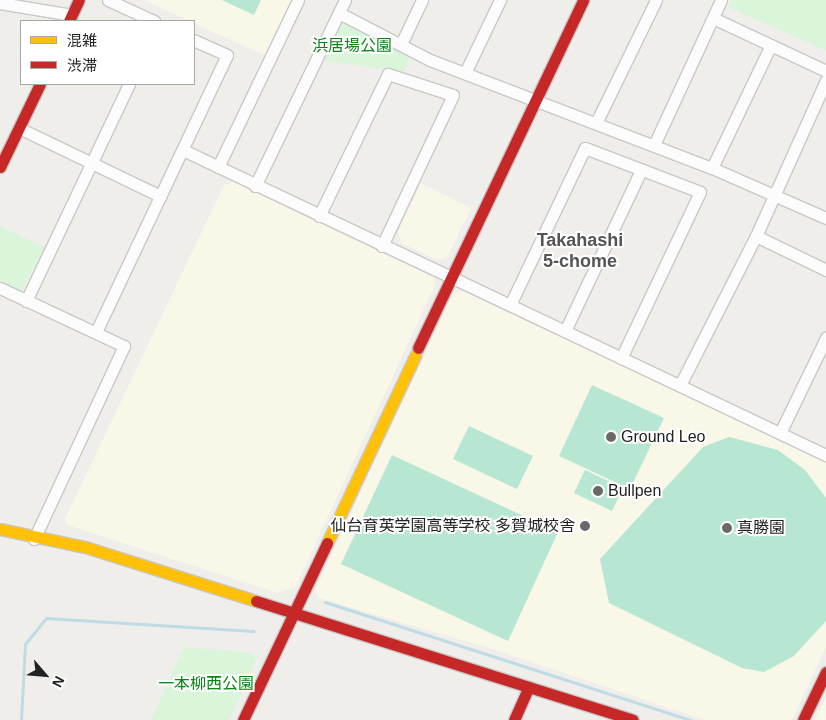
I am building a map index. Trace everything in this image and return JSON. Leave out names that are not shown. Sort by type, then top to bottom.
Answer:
[{"type":"street","points":[[0,3],[70,18],[79,0]]},
{"type":"street","points":[[108,0],[152,20]]},
{"type":"street","points":[[218,168],[298,0]]},
{"type":"street","points":[[255,186],[345,0]]},
{"type":"street","points":[[401,44],[422,0]]},
{"type":"street","points":[[465,73],[500,0]]},
{"type":"street","points":[[243,720],[583,0]]},
{"type":"street","points":[[596,123],[656,0]]},
{"type":"street","points":[[654,145],[721,0]]},
{"type":"street","points":[[338,13],[465,73],[712,168],[773,193],[826,218]]},
{"type":"street","points":[[713,18],[826,71]]},
{"type":"street","points":[[96,332],[227,55],[195,40]]},
{"type":"street","points":[[712,168],[771,45]]},
{"type":"street","points":[[319,216],[388,74],[453,95],[382,246]]},
{"type":"street","points":[[680,385],[756,236],[773,193],[826,80]]},
{"type":"street","points":[[0,167],[40,85]]},
{"type":"street","points":[[26,301],[129,85]]},
{"type":"street","points":[[19,128],[160,196]]},
{"type":"street","points":[[510,305],[585,148],[700,192],[621,358]]},
{"type":"street","points":[[183,150],[255,186],[826,455]]},
{"type":"street","points":[[565,331],[641,170]]},
{"type":"street","points":[[756,236],[826,270]]},
{"type":"street","points":[[0,288],[124,346],[34,539]]},
{"type":"street","points":[[780,433],[826,338]]},
{"type":"street","points":[[0,529],[34,539],[85,547],[294,611],[633,720]]},
{"type":"street","points":[[803,720],[826,672]]},
{"type":"street","points":[[514,720],[529,688]]},
{"type":"shaded area","points":[[144,0],[294,0],[268,57],[195,23],[195,20],[188,20]]},
{"type":"shaded area","name":"仙台育英学園高等学校 多賀城校舎","points":[[233,182],[434,278],[435,285],[296,586],[278,593],[67,525],[65,519],[224,185]]},
{"type":"shaded area","points":[[421,183],[471,208],[447,258],[438,260],[401,243],[398,232]]},
{"type":"shaded area","name":"仙台育英学園高等学校 多賀城校舎","points":[[462,291],[826,461],[826,647],[792,720],[704,720],[502,652],[319,598],[315,591],[453,293]]},
{"type":"shaded area","points":[[826,697],[826,720],[815,720]]},
{"type":"green space","points":[[222,0],[261,0],[254,15]]},
{"type":"green space","points":[[732,0],[826,0],[826,51],[728,7]]},
{"type":"green space","name":"浜居場公園","points":[[347,24],[410,53],[404,72],[322,60],[340,25]]},
{"type":"green space","points":[[0,226],[45,247],[21,292],[0,282]]},
{"type":"green space","name":"Ground Leo","points":[[592,385],[664,418],[630,489],[559,456]]},
{"type":"green space","points":[[469,426],[533,456],[517,489],[453,459]]},
{"type":"green space","name":"真勝園","points":[[729,437],[778,450],[805,470],[826,498],[826,621],[794,656],[764,672],[742,668],[609,603],[600,559],[703,447]]},
{"type":"green space","points":[[392,455],[558,532],[508,641],[341,564]]},
{"type":"green space","name":"Bullpen","points":[[585,470],[623,488],[612,511],[574,493]]},
{"type":"green space","name":"一本柳西公園","points":[[184,647],[253,653],[256,661],[229,720],[151,720]]},
{"type":"waterway","points":[[325,602],[691,720]]},
{"type":"waterway","points":[[21,720],[25,644],[46,618],[254,631]]},
{"type":"traffic: slow","points":[[327,543],[415,356]]},
{"type":"traffic: slow","points":[[0,529],[85,547],[256,601]]},
{"type":"traffic: jam","points":[[69,20],[79,0]]},
{"type":"traffic: jam","points":[[418,348],[583,0]]},
{"type":"traffic: jam","points":[[0,167],[40,85]]},
{"type":"traffic: jam","points":[[243,720],[327,543]]},
{"type":"traffic: jam","points":[[256,601],[633,720]]},
{"type":"traffic: jam","points":[[803,720],[826,672]]},
{"type":"traffic: jam","points":[[514,720],[529,687]]},
{"type":"place","name":"Ground Leo","points":[[611,437]]},
{"type":"place","name":"Bullpen","points":[[598,491]]},
{"type":"place","name":"仙台育英学園高等学校 多賀城校舎","points":[[585,526]]},
{"type":"place","name":"真勝園","points":[[727,528]]},
{"type":"district","name":"Takahashi 5-chome","points":[[580,251]]}]
